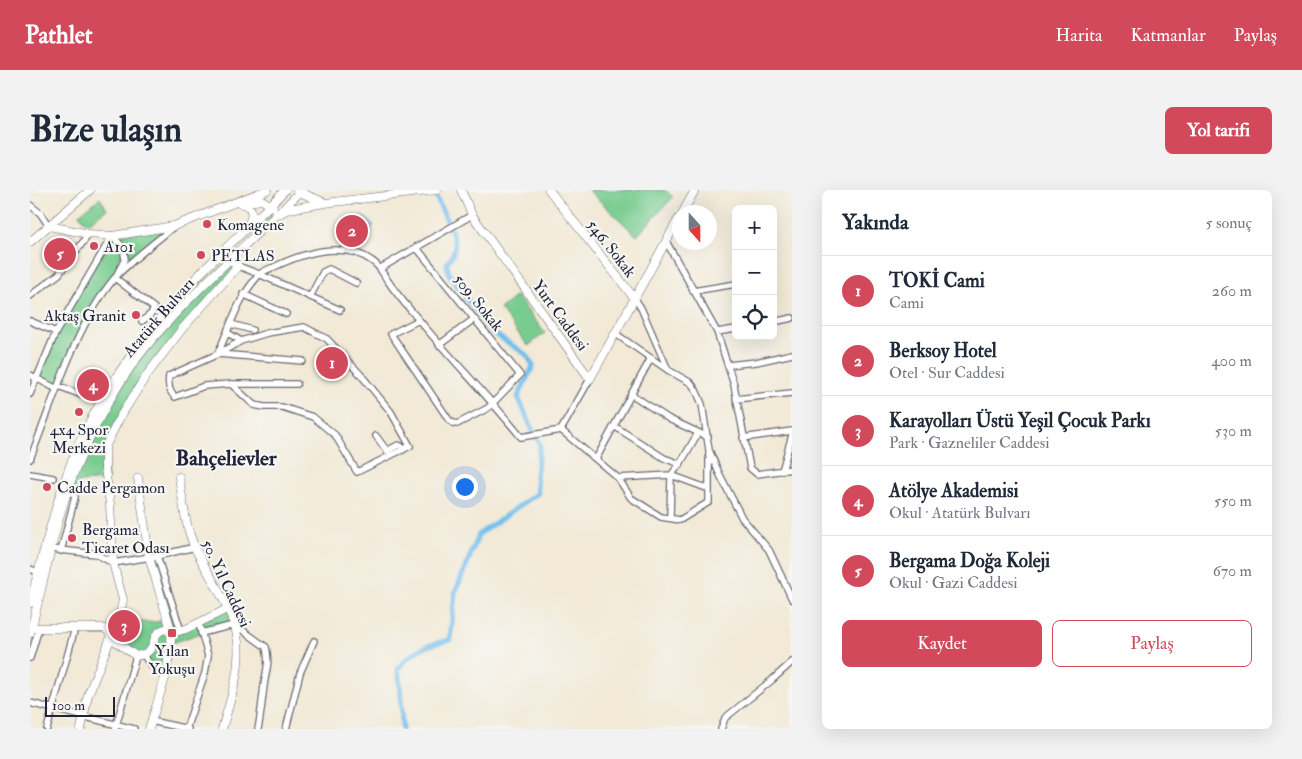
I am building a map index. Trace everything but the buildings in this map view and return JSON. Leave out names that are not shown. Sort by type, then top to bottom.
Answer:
[{"type":"main road","points":[[30,242],[90,190]]},
{"type":"main road","points":[[49,226],[89,234],[112,236],[174,226],[267,190]]},
{"type":"main road","name":"Atatürk Bulvarı","points":[[30,603],[65,481],[96,410],[127,361],[156,323],[198,276],[285,190]]},
{"type":"main road","points":[[232,204],[262,200],[279,213],[289,209],[325,203],[437,190]]},
{"type":"main road","name":"Yurt Caddesi","points":[[461,190],[472,215],[590,380],[672,233]]},
{"type":"main road","name":"546. Sokak","points":[[549,190],[635,299]]},
{"type":"main road","points":[[686,205],[695,190]]},
{"type":"main road","points":[[299,191],[325,203]]},
{"type":"main road","name":"Atatürk Bulvarı","points":[[33,630],[51,549],[74,473],[103,412],[135,362],[150,343],[191,298],[279,213],[299,191]]},
{"type":"main road","points":[[232,204],[247,205],[250,208],[252,215],[244,231]]},
{"type":"main road","points":[[81,729],[88,695],[120,617],[123,600],[113,563],[108,480],[105,469],[105,446],[120,417],[146,376],[176,337],[238,266],[230,260]]},
{"type":"main road","points":[[138,478],[148,557],[172,633],[166,675],[150,725]]},
{"type":"main road","name":"50. Yıl Caddesi","points":[[179,478],[187,524],[195,547],[227,609],[238,640],[239,657],[222,729]]},
{"type":"main road","points":[[33,630],[102,628],[108,630],[111,638],[136,656],[149,652],[156,634],[160,630],[165,629],[172,633],[199,624],[227,609]]},
{"type":"street","points":[[30,205],[40,213],[49,226]]},
{"type":"street","points":[[381,268],[472,215]]},
{"type":"street","points":[[115,278],[174,226]]},
{"type":"street","points":[[30,296],[58,274],[89,234]]},
{"type":"street","points":[[30,394],[56,332],[112,236],[123,247],[125,259],[115,278],[92,309],[30,459]]},
{"type":"street","points":[[667,242],[717,332],[728,365],[750,468],[757,474],[792,469]]},
{"type":"street","name":"509. Sokak","points":[[416,247],[520,375],[494,403]]},
{"type":"street","points":[[218,354],[243,294],[259,274],[300,256],[314,253],[340,250],[358,253],[381,268],[388,281],[439,345],[494,403],[521,437],[561,430],[618,478],[632,498],[661,517],[680,520],[708,502],[710,450],[702,404],[691,382],[668,370],[616,334]]},
{"type":"street","points":[[238,266],[340,310]]},
{"type":"street","points":[[310,297],[323,272],[329,269],[356,283]]},
{"type":"street","points":[[115,278],[154,308],[151,314],[142,321]]},
{"type":"street","points":[[693,290],[732,285]]},
{"type":"street","points":[[243,294],[286,314]]},
{"type":"street","points":[[635,299],[641,308],[668,370]]},
{"type":"street","points":[[777,321],[792,318]]},
{"type":"street","points":[[439,345],[474,319]]},
{"type":"street","points":[[419,320],[391,334],[450,420],[457,424],[482,412],[494,403]]},
{"type":"street","points":[[30,321],[56,332]]},
{"type":"street","points":[[231,324],[252,330]]},
{"type":"street","points":[[231,384],[254,405],[282,407],[313,418],[335,435],[357,472],[410,446],[391,412],[361,375],[327,339],[304,327],[267,333],[242,341],[169,376],[168,384],[173,396],[178,397],[204,386],[231,384],[297,384]]},
{"type":"street","points":[[717,332],[732,330]]},
{"type":"street","points":[[228,333],[242,341]]},
{"type":"street","points":[[218,354],[302,361]]},
{"type":"street","points":[[728,365],[756,362],[792,354]]},
{"type":"street","points":[[596,459],[651,358]]},
{"type":"street","points":[[30,375],[58,388],[79,394]]},
{"type":"street","points":[[561,430],[590,380]]},
{"type":"street","points":[[736,399],[792,393]]},
{"type":"street","points":[[631,394],[669,419],[708,437]]},
{"type":"street","points":[[614,426],[664,458],[680,464]]},
{"type":"street","points":[[743,438],[792,432]]},
{"type":"street","points":[[670,518],[671,475],[680,464],[698,433]]},
{"type":"street","points":[[376,436],[387,451],[398,445],[403,450]]},
{"type":"street","points":[[782,471],[792,436]]},
{"type":"street","points":[[710,450],[718,473],[742,518],[769,550],[792,599]]},
{"type":"street","points":[[30,474],[53,478]]},
{"type":"street","points":[[618,478],[671,475],[709,488]]},
{"type":"street","points":[[61,551],[75,497],[69,489]]},
{"type":"street","points":[[51,549],[96,554],[113,563],[158,556],[195,547]]},
{"type":"street","points":[[158,556],[181,630]]},
{"type":"street","points":[[30,568],[38,572]]},
{"type":"street","points":[[150,725],[188,729],[205,673],[208,656],[199,624]]},
{"type":"street","points":[[201,633],[232,625],[266,647],[269,661],[258,729]]},
{"type":"street","points":[[47,729],[75,628]]},
{"type":"street","points":[[30,658],[33,630]]},
{"type":"street","points":[[286,729],[300,673],[314,641]]},
{"type":"street","points":[[144,655],[156,672],[162,674]]},
{"type":"street","points":[[116,727],[136,656]]},
{"type":"street","points":[[721,729],[725,718],[792,662]]},
{"type":"street","points":[[30,703],[83,716],[116,727],[134,729]]},
{"type":"green space","points":[[588,190],[665,190],[673,197],[637,236]]},
{"type":"green space","points":[[100,198],[107,209],[87,224],[79,214]]},
{"type":"green space","points":[[269,211],[273,215],[210,273],[166,320],[163,319],[201,279]]},
{"type":"green space","points":[[174,226],[115,278],[92,309],[57,389],[36,378],[56,332],[112,236]]},
{"type":"green space","points":[[230,259],[238,266],[146,376],[105,447],[108,480],[80,482],[76,489],[70,486],[89,441],[135,362]]},
{"type":"green space","points":[[516,296],[545,333],[528,346],[500,309]]},
{"type":"green space","points":[[157,556],[181,630],[227,609],[234,626],[201,633],[172,643],[166,675],[157,671],[144,655],[136,656],[111,638],[119,617],[144,622],[168,619],[149,557]]},
{"type":"water","points":[[361,215],[374,225],[369,232],[355,222]]},
{"type":"waterway","points":[[437,199],[448,223]]},
{"type":"waterway","points":[[451,230],[455,247],[453,255],[447,263],[449,274],[490,331],[527,355],[533,366],[518,397],[533,431]]},
{"type":"waterway","points":[[402,729],[398,669],[415,652],[450,640],[455,593],[479,534],[538,493],[536,476],[540,445],[537,438]]},
{"type":"place","name":"Komagene","points":[[207,224]]},
{"type":"place","name":"Berksoy Hotel","points":[[352,231]]},
{"type":"place","name":"A101","points":[[94,246]]},
{"type":"place","name":"Bergama Doğa Koleji","points":[[60,254]]},
{"type":"place","name":"PETLAS","points":[[201,255]]},
{"type":"place","name":"Aktaş Granit","points":[[136,315]]},
{"type":"place","name":"TOKİ Cami","points":[[332,363]]},
{"type":"place","name":"Atölye Akademisi","points":[[93,385]]},
{"type":"place","name":"4x4 Spor Merkezi","points":[[79,412]]},
{"type":"place","name":"Cadde Pergamon","points":[[47,487]]},
{"type":"place","name":"Bergama Ticaret Odası","points":[[72,538]]},
{"type":"place","name":"Karayolları Üstü Yeşil Çocuk Parkı","points":[[124,626]]},
{"type":"place","name":"Yılan Yokuşu","points":[[172,633]]},
{"type":"district","name":"Bahçelievler","points":[[226,458]]}]
